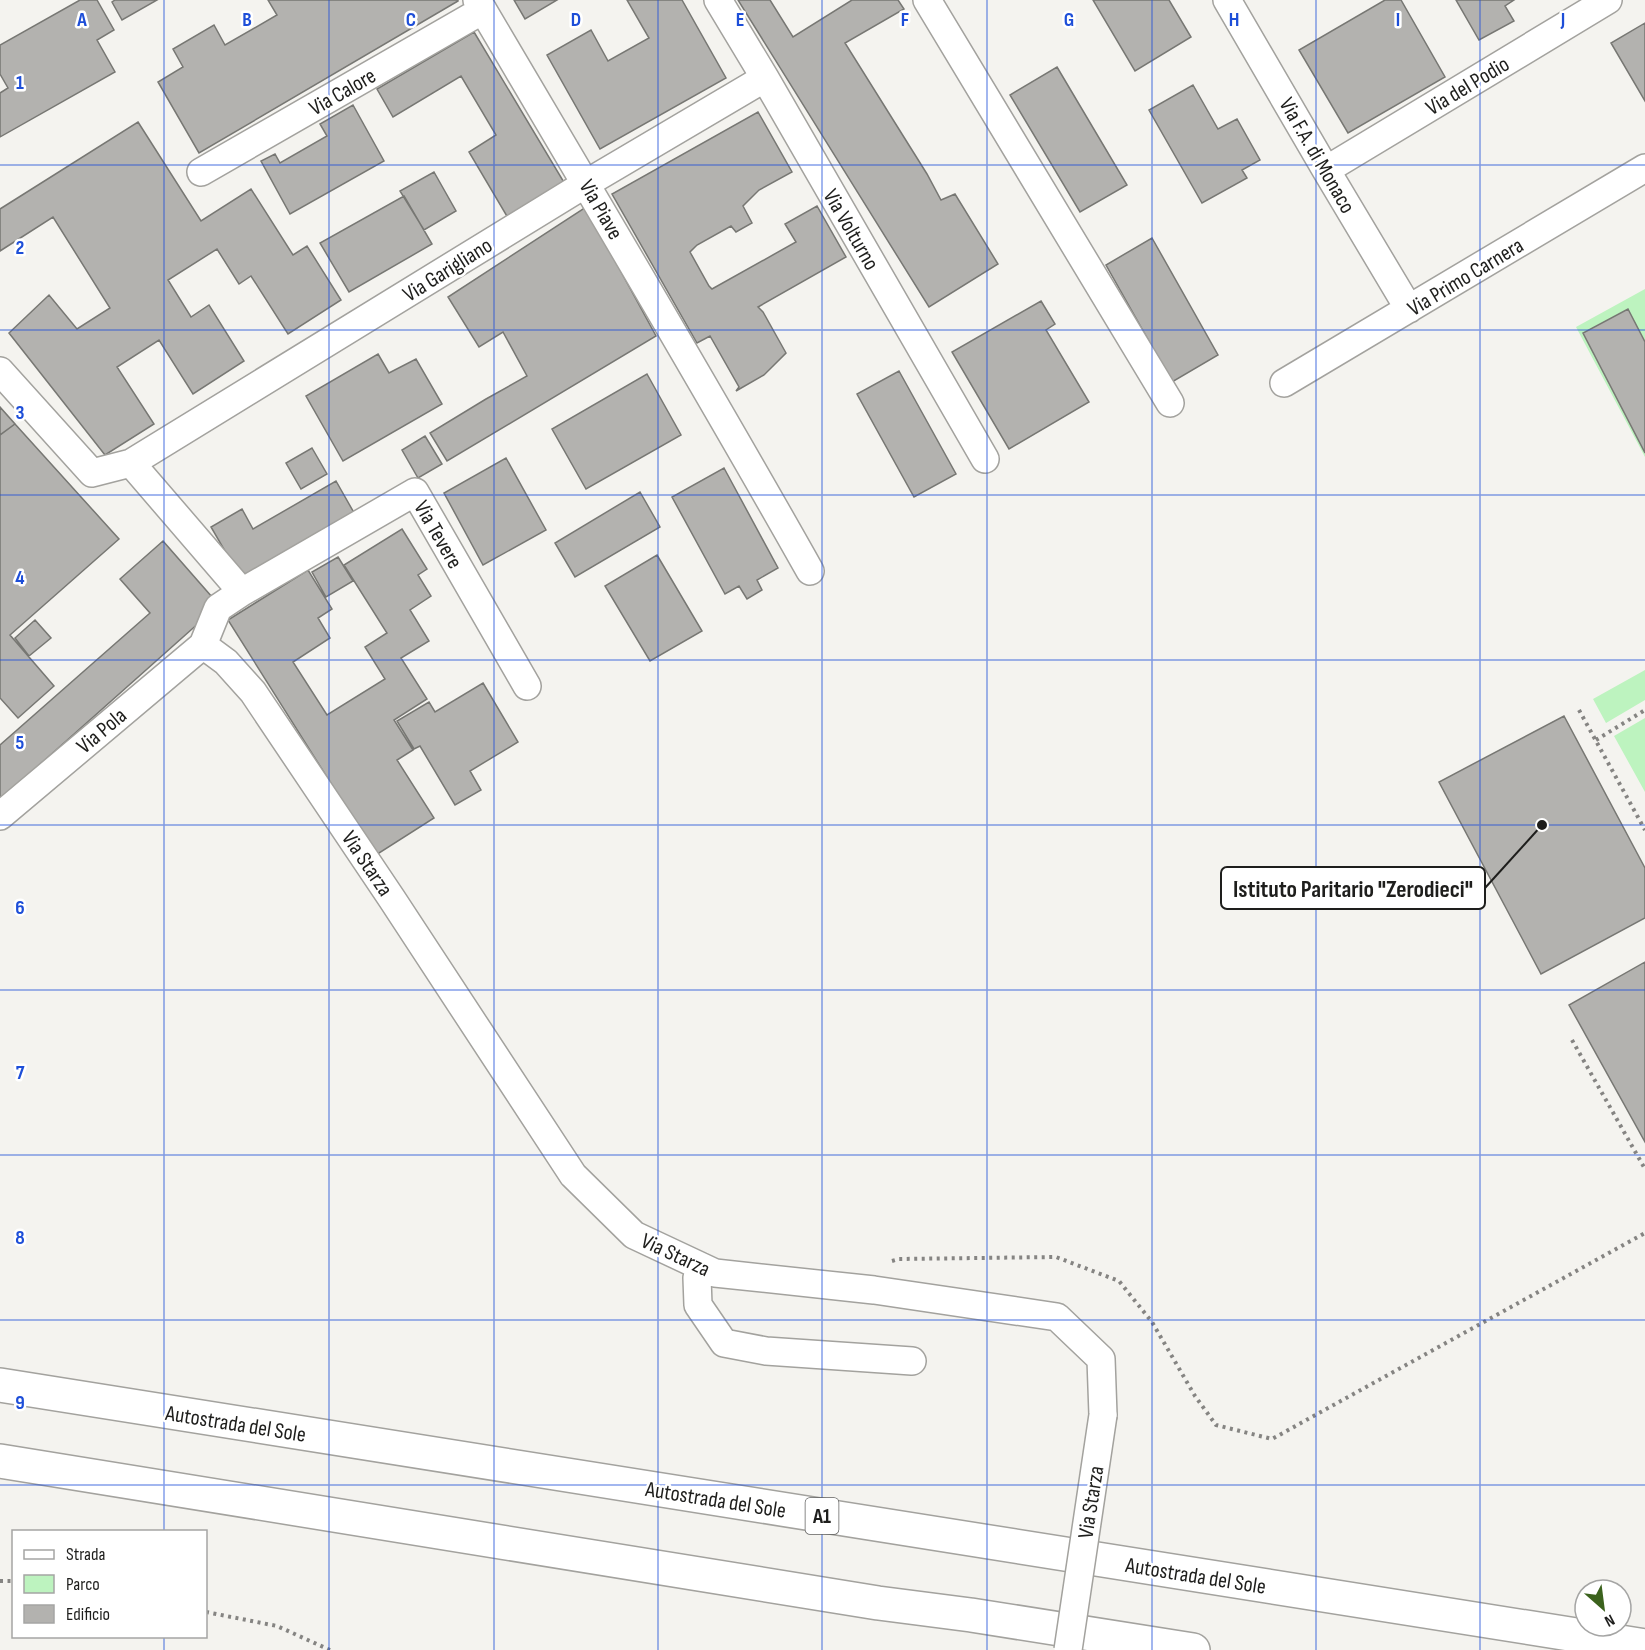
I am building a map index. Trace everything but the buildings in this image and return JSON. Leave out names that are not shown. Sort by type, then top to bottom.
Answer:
[{"type":"highway","name":"Autostrada del Sole","points":[[0,1385],[1645,1646]]},
{"type":"highway","points":[[0,1461],[878,1603],[971,1615],[1193,1650]]},
{"type":"street","name":"Via Volturno","points":[[718,0],[985,459]]},
{"type":"street","points":[[927,0],[1170,403]]},
{"type":"street","name":"Via F.A. di Monaco","points":[[1227,0],[1409,309]]},
{"type":"street","name":"Via del Podio","points":[[1326,170],[1608,0]]},
{"type":"street","name":"Via Calore","points":[[201,172],[480,5]]},
{"type":"street","name":"Via Piave","points":[[480,5],[587,183],[810,571]]},
{"type":"street","name":"Via Garigliano","points":[[0,371],[92,473],[131,463],[587,183],[765,78]]},
{"type":"street","name":"Via Primo Carnera","points":[[1284,383],[1645,168]]},
{"type":"street","points":[[131,463],[242,592],[218,608],[203,645]]},
{"type":"street","name":"Via Tevere","points":[[242,592],[415,492],[527,686]]},
{"type":"street","name":"Via Pola","points":[[0,816],[203,645]]},
{"type":"street","name":"Via Starza","points":[[203,645],[226,662],[253,693],[399,909],[573,1174],[634,1235],[714,1273],[874,1290],[1058,1317],[1101,1359],[1103,1415],[1068,1650]]},
{"type":"street","points":[[700,1266],[697,1278],[698,1305],[724,1343],[766,1351],[912,1361]]},
{"type":"path","points":[[1579,710],[1645,829]]},
{"type":"path","points":[[1596,740],[1645,710]]},
{"type":"path","points":[[1572,1040],[1645,1169]]},
{"type":"path","points":[[888,1262],[899,1259],[1056,1257],[1119,1281],[1152,1322],[1216,1425],[1272,1439],[1645,1233]]},
{"type":"path","points":[[207,1612],[278,1626],[330,1650]]},
{"type":"green space","points":[[1645,289],[1645,457],[1576,327]]},
{"type":"green space","points":[[1645,670],[1645,700],[1606,723],[1593,699]]},
{"type":"green space","points":[[1645,718],[1645,792],[1614,736]]},
{"type":"place","name":"Istituto Paritario \"Zerodieci\"","points":[[1542,825]]}]
